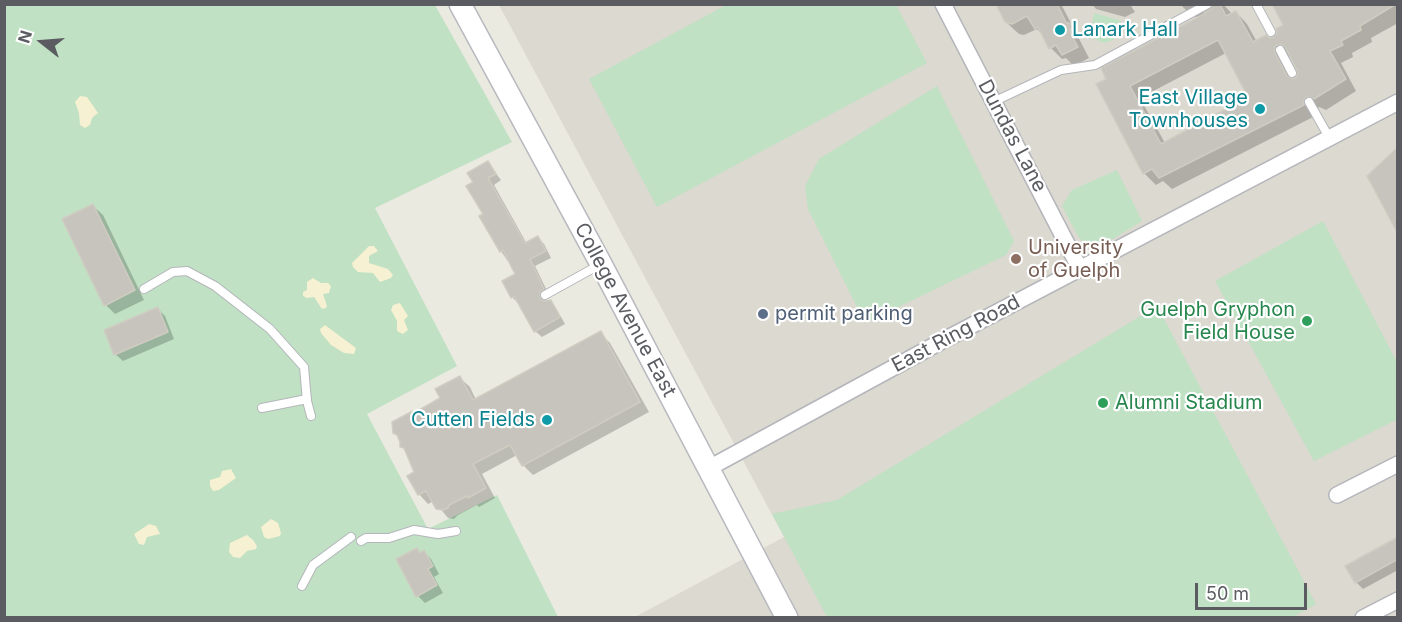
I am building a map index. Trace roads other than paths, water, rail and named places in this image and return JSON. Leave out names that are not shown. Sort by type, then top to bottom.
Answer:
[{"type":"street","name":"College Avenue East","points":[[460,4],[601,264],[787,618]]},
{"type":"street","name":"Dundas Lane","points":[[943,4],[1080,268]]},
{"type":"street","name":"East Ring Road","points":[[709,468],[854,388],[1398,102]]},
{"type":"street","points":[[1337,495],[1398,464]]},
{"type":"street","points":[[1363,618],[1398,600]]},
{"type":"lane","points":[[993,102],[1061,70],[1095,65],[1208,4]]},
{"type":"lane","points":[[1256,4],[1271,32]]},
{"type":"lane","points":[[1280,50],[1292,74]]},
{"type":"lane","points":[[1309,102],[1330,139]]},
{"type":"lane","points":[[544,295],[601,264]]},
{"type":"lane","points":[[144,289],[173,272],[187,271],[215,286],[270,329],[302,364],[305,370],[311,416]]},
{"type":"lane","points":[[262,408],[307,399]]},
{"type":"lane","points":[[361,541],[366,538],[389,538],[414,530],[438,534],[456,531]]},
{"type":"lane","points":[[302,586],[313,565],[351,537]]},
{"type":"place","name":"Lanark Hall","points":[[1060,30]]},
{"type":"place","name":"East Village Townhouses","points":[[1260,109]]},
{"type":"place","name":"University of Guelph","points":[[1016,259]]},
{"type":"place","name":"permit parking","points":[[763,314]]},
{"type":"place","name":"Guelph Gryphon Field House","points":[[1307,321]]},
{"type":"place","name":"Alumni Stadium","points":[[1103,403]]},
{"type":"place","name":"Cutten Fields","points":[[547,420]]}]
